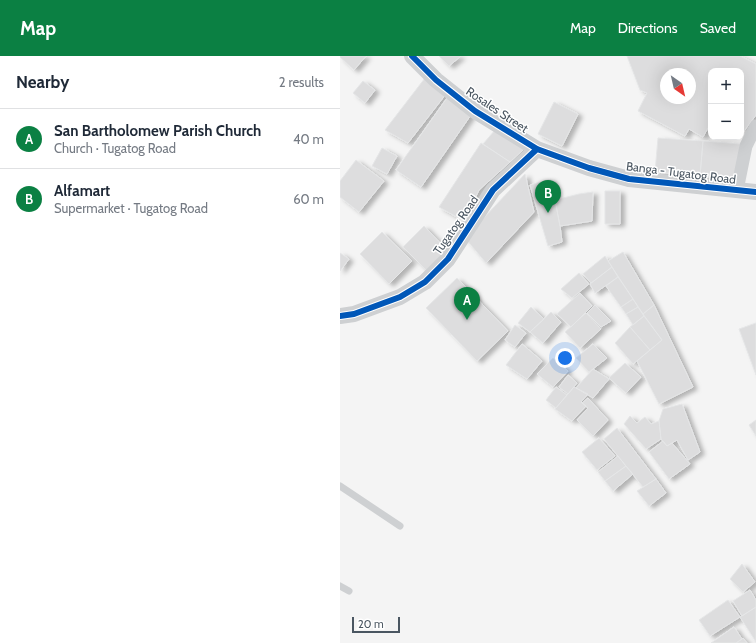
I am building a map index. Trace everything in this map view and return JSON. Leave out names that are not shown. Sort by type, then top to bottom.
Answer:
[{"type":"street","name":"Rosales Street","points":[[412,56],[436,80],[475,112],[537,149]]},
{"type":"street","points":[[737,190],[746,146],[756,126]]},
{"type":"street","name":"Banga - Tugatog Road","points":[[537,149],[589,168],[628,179],[756,192]]},
{"type":"street","name":"Tugatog Road","points":[[340,316],[354,314],[400,297],[425,282],[448,259],[493,190],[537,149]]},
{"type":"lane","points":[[340,486],[400,526]]},
{"type":"lane","points":[[340,586],[349,592]]},
{"type":"building","points":[[340,56],[366,56],[354,70]]},
{"type":"building","points":[[439,56],[461,56],[449,66]]},
{"type":"building","points":[[627,56],[740,56],[756,64],[756,115],[744,131],[744,68],[708,68],[708,128],[703,137],[689,129],[685,136],[638,111],[647,93],[640,90]]},
{"type":"building","points":[[425,78],[446,94],[408,143],[385,130]]},
{"type":"building","points":[[363,81],[375,90],[365,103],[353,93]]},
{"type":"building","points":[[449,95],[473,112],[421,187],[396,170]]},
{"type":"building","points":[[554,102],[578,114],[562,146],[538,134]]},
{"type":"building","points":[[495,130],[524,149],[510,162],[483,144]]},
{"type":"building","points":[[658,138],[703,141],[700,176],[655,172]]},
{"type":"building","points":[[703,141],[740,144],[737,179],[700,176]]},
{"type":"building","points":[[481,143],[510,162],[479,190],[464,221],[439,207]]},
{"type":"building","points":[[382,148],[397,156],[387,174],[372,166]]},
{"type":"building","points":[[356,160],[384,181],[359,212],[340,197],[340,181]]},
{"type":"building","points":[[525,174],[534,212],[486,263],[465,238]]},
{"type":"building","points":[[551,179],[562,242],[548,246],[530,185]]},
{"type":"building","points":[[605,191],[620,191],[620,224],[605,224]]},
{"type":"building","points":[[593,192],[592,221],[560,226],[555,200]]},
{"type":"building","points":[[424,226],[447,250],[426,270],[403,247]]},
{"type":"building","points":[[382,232],[412,261],[389,284],[360,254]]},
{"type":"building","points":[[623,252],[654,305],[643,314],[608,261]]},
{"type":"building","points":[[340,253],[349,259],[340,271]]},
{"type":"building","points":[[605,256],[612,267],[591,283],[583,274]]},
{"type":"building","points":[[612,267],[618,277],[595,293],[590,284]]},
{"type":"building","points":[[579,273],[589,284],[572,298],[561,289]]},
{"type":"building","points":[[618,277],[633,299],[621,307],[606,286]]},
{"type":"building","points":[[457,278],[508,331],[477,361],[426,308]]},
{"type":"building","points":[[580,293],[592,306],[571,327],[557,314]]},
{"type":"building","points":[[633,299],[638,307],[626,314],[621,307]]},
{"type":"building","points":[[595,305],[611,321],[601,327],[587,313]]},
{"type":"building","points":[[654,305],[693,387],[659,404],[637,361],[662,340],[643,314]]},
{"type":"building","points":[[531,307],[544,319],[530,332],[518,323]]},
{"type":"building","points":[[638,307],[644,316],[633,325],[626,314]]},
{"type":"building","points":[[551,312],[561,322],[543,343],[530,332]]},
{"type":"building","points":[[586,313],[601,329],[580,348],[565,332]]},
{"type":"building","points":[[644,316],[662,340],[650,350],[630,327]]},
{"type":"building","points":[[756,323],[756,375],[739,329]]},
{"type":"building","points":[[515,325],[526,333],[515,347],[505,340]]},
{"type":"building","points":[[630,327],[650,350],[633,364],[615,343]]},
{"type":"building","points":[[522,344],[542,361],[527,379],[506,365]]},
{"type":"building","points":[[593,344],[607,358],[589,372],[576,358]]},
{"type":"building","points":[[553,358],[568,371],[553,387],[537,374]]},
{"type":"building","points":[[625,363],[641,377],[626,393],[609,378]]},
{"type":"building","points":[[593,369],[609,379],[593,398],[576,388]]},
{"type":"building","points":[[568,375],[577,383],[568,394],[559,387]]},
{"type":"building","points":[[556,387],[567,395],[556,408],[546,400]]},
{"type":"building","points":[[574,387],[588,394],[581,402],[586,406],[572,421],[555,409]]},
{"type":"building","points":[[588,398],[608,420],[593,436],[577,420],[588,408],[582,403]]},
{"type":"building","points":[[682,404],[700,452],[688,460],[677,440],[667,446],[661,439],[659,421],[663,409]]},
{"type":"building","points":[[630,416],[637,423],[645,417],[651,424],[659,421],[661,439],[646,449],[624,424]]},
{"type":"building","points":[[756,420],[756,436],[749,425]]},
{"type":"building","points":[[617,428],[656,479],[643,487],[604,439]]},
{"type":"building","points":[[599,438],[615,456],[597,470],[582,452]]},
{"type":"building","points":[[663,441],[667,446],[672,443],[690,464],[669,479],[649,452]]},
{"type":"building","points":[[618,456],[626,466],[605,481],[598,472]]},
{"type":"building","points":[[626,466],[633,474],[613,491],[605,481]]},
{"type":"building","points":[[656,479],[666,493],[649,506],[637,491]]},
{"type":"building","points":[[742,564],[755,582],[743,592],[730,579]]},
{"type":"building","points":[[750,590],[756,600],[756,607],[742,616],[733,601]]},
{"type":"building","points":[[728,600],[740,617],[710,636],[699,620]]},
{"type":"building","points":[[756,607],[756,642],[740,617]]},
{"type":"building","points":[[734,627],[742,639],[736,643],[711,643]]},
{"type":"building","points":[[743,638],[747,643],[736,643],[742,639]]},
{"type":"cycle path","points":[[412,56],[436,80],[475,111],[537,149],[589,168],[629,179],[756,192]]},
{"type":"cycle path","points":[[340,316],[354,314],[400,297],[425,282],[448,259],[493,190],[537,149]]},
{"type":"place","name":"Alfamart","points":[[548,213]]},
{"type":"place","name":"San Bartholomew Parish Church","points":[[467,320]]}]
